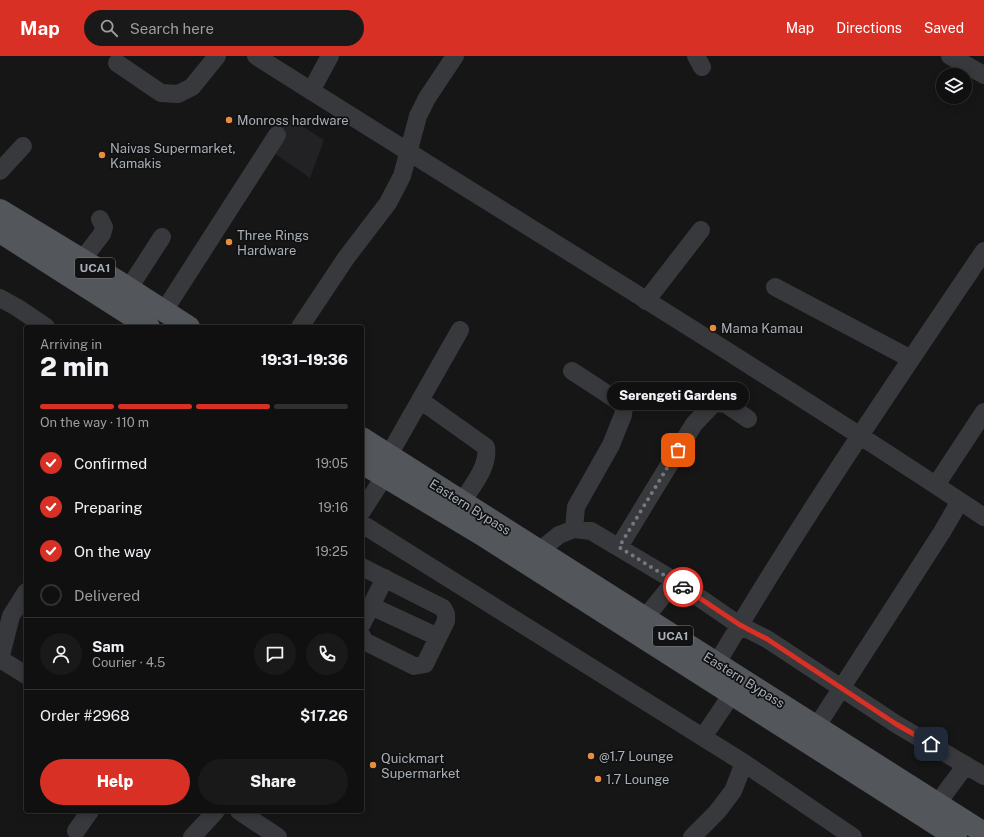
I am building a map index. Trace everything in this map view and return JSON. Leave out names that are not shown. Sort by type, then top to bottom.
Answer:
[{"type":"main road","name":"UCA1","points":[[0,210],[129,288],[186,325]]},
{"type":"main road","name":"UCA1","points":[[0,232],[146,325]]},
{"type":"main road","name":"Eastern Bypass","points":[[364,439],[984,833]]},
{"type":"main road","name":"Eastern Bypass","points":[[364,464],[479,533],[956,837]]},
{"type":"street","points":[[117,63],[161,93],[178,94],[192,87],[217,56]]},
{"type":"street","points":[[256,56],[408,153],[860,435],[984,517]]},
{"type":"street","points":[[311,91],[330,56]]},
{"type":"street","points":[[301,325],[346,258],[388,203],[402,176],[421,110],[427,98],[455,56]]},
{"type":"street","points":[[950,56],[984,75]]},
{"type":"street","points":[[164,311],[277,135]]},
{"type":"street","points":[[0,171],[23,146]]},
{"type":"street","points":[[82,260],[102,234],[104,227],[100,219]]},
{"type":"street","points":[[646,301],[701,230]]},
{"type":"street","points":[[129,288],[162,237]]},
{"type":"street","points":[[717,663],[860,435],[984,251]]},
{"type":"street","points":[[774,287],[911,359]]},
{"type":"street","points":[[0,298],[43,325]]},
{"type":"street","points":[[388,455],[460,330]]},
{"type":"street","points":[[572,371],[618,401],[624,407],[623,415],[611,445],[576,507],[574,529]]},
{"type":"street","points":[[420,400],[486,446],[487,454],[484,465],[462,502]]},
{"type":"street","points":[[619,547],[694,424],[705,411],[714,403],[726,404],[748,419]]},
{"type":"street","points":[[936,485],[984,412]]},
{"type":"street","points":[[364,508],[384,477]]},
{"type":"street","points":[[817,726],[942,532],[960,501]]},
{"type":"street","points":[[364,525],[744,763],[853,837]]},
{"type":"street","points":[[539,551],[559,535],[574,529],[591,531],[675,581],[740,625],[767,639],[896,724],[984,776]]},
{"type":"street","points":[[364,568],[443,608],[446,614],[446,621],[425,664],[414,666],[364,641]]},
{"type":"street","points":[[364,620],[385,578]]},
{"type":"street","points":[[645,618],[675,581]]},
{"type":"street","points":[[24,595],[11,616],[0,659],[24,674]]},
{"type":"street","points":[[371,606],[438,637]]},
{"type":"street","points":[[703,737],[732,694]]},
{"type":"street","points":[[692,837],[718,812],[732,791],[744,763]]},
{"type":"street","points":[[937,804],[966,765]]},
{"type":"street","points":[[76,831],[89,813]]},
{"type":"street","points":[[192,837],[214,813]]},
{"type":"street","points":[[242,813],[278,837]]},
{"type":"shaded area","points":[[286,116],[324,140],[310,178],[274,153]]},
{"type":"way so far","points":[[678,450],[619,547],[683,587]]},
{"type":"place","name":"Monross hardware","points":[[229,120]]},
{"type":"place","name":"Naivas Supermarket, Kamakis","points":[[102,155]]},
{"type":"place","name":"Three Rings Hardware","points":[[229,242]]},
{"type":"place","name":"Mama Kamau","points":[[713,328]]},
{"type":"place","name":"Serengeti Gardens","points":[[678,450]]},
{"type":"place","name":"@1.7 Lounge","points":[[591,756]]},
{"type":"place","name":"Quickmart Supermarket","points":[[373,765]]},
{"type":"place","name":"1.7 Lounge","points":[[598,779]]},
{"type":"route","points":[[683,587],[740,625],[767,639],[896,724],[931,744]]}]
